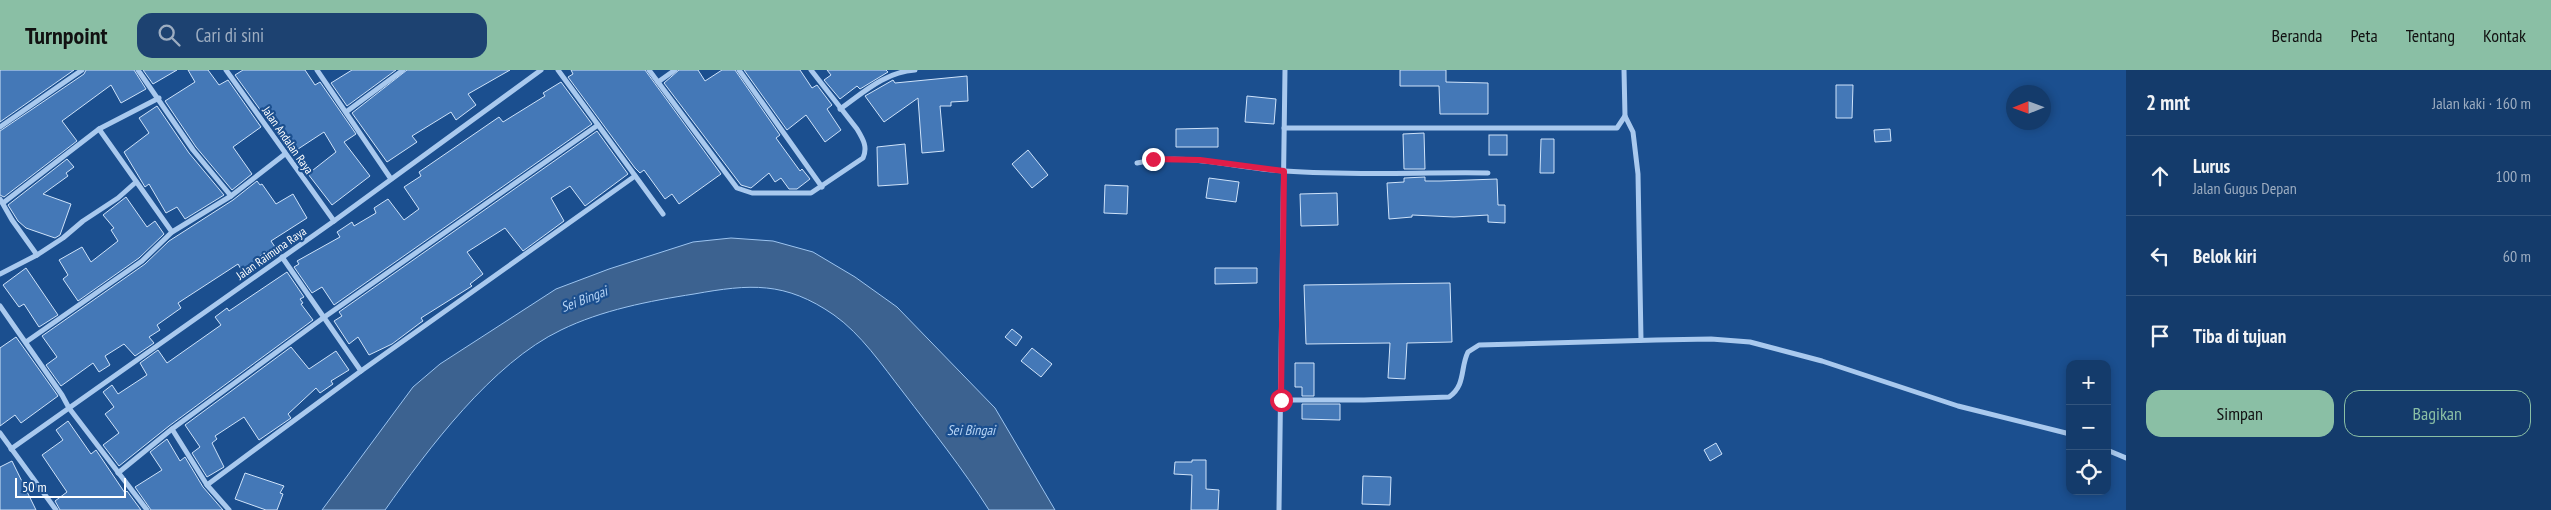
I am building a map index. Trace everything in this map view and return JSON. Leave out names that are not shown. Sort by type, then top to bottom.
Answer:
[{"type":"street","points":[[0,127],[82,70]]},
{"type":"street","points":[[138,70],[193,150],[231,196]]},
{"type":"street","name":"Jalan Andalan Raya","points":[[226,70],[284,154],[334,221]]},
{"type":"street","points":[[317,70],[391,179]]},
{"type":"street","points":[[346,112],[403,70]]},
{"type":"street","name":"Jalan Raimuna Raya","points":[[11,449],[334,221],[541,70]]},
{"type":"street","points":[[558,70],[663,214]]},
{"type":"street","points":[[649,70],[737,188],[752,193],[801,194],[811,193],[822,187],[863,158],[866,152],[863,139],[811,70]]},
{"type":"street","points":[[658,82],[675,70]]},
{"type":"street","points":[[739,70],[822,187]]},
{"type":"street","points":[[840,110],[886,77],[903,71],[915,70]]},
{"type":"street","points":[[1279,510],[1285,70]]},
{"type":"street","points":[[1284,128],[1610,129],[1620,125],[1624,116],[1624,70]]},
{"type":"street","points":[[37,255],[1,201],[99,129],[159,98]]},
{"type":"street","points":[[1624,116],[1633,132],[1638,174],[1641,340]]},
{"type":"street","points":[[118,473],[172,429],[323,318],[598,124]]},
{"type":"street","points":[[99,129],[172,232]]},
{"type":"street","points":[[26,342],[142,261],[172,232],[231,196],[284,154]]},
{"type":"street","points":[[1136,163],[1153,159],[1182,158],[1284,171],[1488,173]]},
{"type":"street","points":[[208,485],[361,371],[636,176]]},
{"type":"street","points":[[0,274],[37,255],[118,198],[136,182]]},
{"type":"street","points":[[282,257],[361,371]]},
{"type":"street","points":[[0,306],[69,408],[147,510]]},
{"type":"street","points":[[1281,400],[1442,399],[1449,397],[1459,387],[1466,355],[1474,346],[1711,339],[1766,345],[1958,406],[2066,433]]},
{"type":"street","points":[[172,429],[208,485],[229,510]]},
{"type":"street","points":[[0,434],[56,510]]},
{"type":"street","points":[[2111,452],[2126,458]]},
{"type":"water","name":"Sei Bingai","points":[[731,238],[773,241],[813,252],[855,277],[897,307],[995,408],[1055,510],[989,510],[936,435],[879,361],[853,331],[834,315],[799,296],[767,288],[750,287],[733,288],[643,303],[593,317],[561,330],[535,345],[510,363],[486,385],[441,435],[385,510],[322,510],[413,387],[440,364],[556,289],[609,269],[693,242]]},
{"type":"building","points":[[0,70],[74,70],[0,122]]},
{"type":"building","points":[[86,70],[134,70],[146,89],[121,103],[111,85],[62,121],[77,141],[4,197],[0,195],[0,131],[84,74]]},
{"type":"building","points":[[143,70],[177,70],[153,84]]},
{"type":"building","points":[[188,70],[208,70],[219,85],[228,80],[261,127],[233,147],[252,174],[232,190],[196,147],[165,101],[195,82]]},
{"type":"building","points":[[243,70],[305,70],[315,85],[320,82],[356,134],[344,142],[370,176],[332,205],[308,174],[336,152],[324,132],[295,151],[272,119],[269,122],[235,75]]},
{"type":"building","points":[[352,70],[396,70],[347,106],[331,83]]},
{"type":"building","points":[[407,70],[510,70],[468,94],[476,105],[456,120],[451,112],[412,136],[417,142],[387,162],[352,113]]},
{"type":"building","points":[[571,70],[645,70],[721,174],[679,204],[672,194],[665,199],[644,170],[640,173],[635,168],[568,77],[573,74]]},
{"type":"building","points":[[679,70],[698,70],[705,81],[722,70],[735,70],[780,135],[776,138],[800,171],[802,169],[810,179],[797,189],[789,189],[781,178],[775,182],[769,173],[751,188],[741,185],[664,83]]},
{"type":"building","points":[[744,70],[800,70],[812,88],[817,85],[832,105],[827,109],[841,130],[825,142],[806,115],[787,130]]},
{"type":"building","points":[[827,70],[886,70],[888,72],[860,89],[857,86],[840,99],[824,80],[831,75]]},
{"type":"building","points":[[1400,70],[1446,70],[1446,82],[1488,83],[1488,114],[1440,114],[1439,86],[1400,86]]},
{"type":"building","points":[[967,76],[968,101],[951,102],[951,106],[940,106],[944,151],[922,153],[918,98],[884,122],[865,96],[893,80],[895,83]]},
{"type":"building","points":[[561,82],[592,124],[334,305],[322,287],[312,293],[294,267],[299,264],[297,261],[340,237],[337,232],[352,222],[354,226],[376,213],[374,208],[388,199],[404,220],[419,209],[404,187],[421,176],[419,172],[499,117],[503,122],[545,96],[543,93]]},
{"type":"building","points":[[1836,85],[1853,85],[1852,118],[1836,118]]},
{"type":"building","points":[[1247,96],[1276,99],[1274,124],[1245,122]]},
{"type":"building","points":[[157,106],[189,153],[224,195],[185,219],[177,207],[166,213],[149,184],[145,187],[124,152],[149,133],[139,118]]},
{"type":"building","points":[[1218,128],[1218,147],[1176,147],[1176,129]]},
{"type":"building","points":[[1890,129],[1891,141],[1875,142],[1874,130]]},
{"type":"building","points":[[597,131],[628,174],[585,206],[570,186],[551,198],[564,221],[523,251],[505,228],[467,252],[483,274],[470,284],[472,286],[421,318],[423,321],[392,344],[369,355],[358,337],[349,344],[334,321],[342,316],[339,312]]},
{"type":"building","points":[[1424,133],[1425,169],[1404,169],[1403,134]]},
{"type":"building","points":[[1489,135],[1507,135],[1507,155],[1489,155]]},
{"type":"building","points":[[1541,139],[1554,139],[1554,173],[1540,173]]},
{"type":"building","points":[[905,144],[908,184],[878,186],[877,147]]},
{"type":"building","points":[[1028,150],[1048,175],[1032,188],[1012,164]]},
{"type":"building","points":[[67,159],[74,167],[66,173],[68,176],[43,194],[71,204],[60,235],[55,238],[26,228],[18,221],[8,205]]},
{"type":"building","points":[[1425,177],[1425,181],[1497,179],[1498,205],[1505,205],[1505,223],[1488,222],[1488,215],[1454,217],[1412,215],[1412,217],[1389,219],[1387,183],[1404,182],[1404,178]]},
{"type":"building","points":[[1209,178],[1239,182],[1236,202],[1206,198]]},
{"type":"building","points":[[257,181],[260,185],[262,184],[276,204],[293,194],[307,218],[271,241],[275,247],[260,256],[261,259],[242,271],[238,264],[178,303],[181,308],[157,325],[160,330],[149,337],[154,343],[135,356],[124,344],[105,356],[110,365],[99,372],[93,363],[61,386],[46,365],[57,357],[42,336],[145,264],[169,241],[233,200]]},
{"type":"building","points":[[1105,185],[1128,186],[1127,214],[1104,213]]},
{"type":"building","points":[[1337,193],[1338,225],[1301,226],[1300,194]]},
{"type":"building","points":[[126,197],[147,227],[155,221],[164,234],[139,258],[78,301],[63,279],[68,275],[59,260],[82,247],[91,262],[118,241],[111,230],[114,228],[103,215]]},
{"type":"building","points":[[26,268],[58,315],[39,327],[24,304],[19,307],[3,285]]},
{"type":"building","points":[[1215,268],[1257,268],[1257,283],[1215,284]]},
{"type":"building","points":[[287,272],[304,297],[300,299],[303,303],[301,304],[313,320],[169,426],[119,466],[103,445],[119,433],[105,414],[114,407],[103,392],[112,385],[118,394],[147,375],[140,363],[158,350],[167,363],[221,325],[215,317],[227,308],[229,311]]},
{"type":"building","points":[[1450,283],[1452,342],[1407,343],[1405,379],[1388,378],[1390,343],[1306,344],[1304,285]]},
{"type":"building","points":[[1012,329],[1022,337],[1016,346],[1005,337]]},
{"type":"building","points":[[16,337],[58,396],[21,423],[15,415],[0,426],[0,348]]},
{"type":"building","points":[[291,347],[309,369],[336,351],[349,370],[331,381],[333,384],[320,393],[316,388],[288,414],[291,418],[259,440],[244,417],[215,436],[217,439],[212,443],[224,467],[207,477],[192,453],[200,447],[185,425]]},
{"type":"building","points":[[1032,348],[1052,364],[1041,377],[1021,361]]},
{"type":"building","points":[[1295,363],[1314,363],[1314,396],[1302,396],[1302,387],[1295,387]]},
{"type":"building","points":[[1302,404],[1340,404],[1340,420],[1302,419]]},
{"type":"building","points":[[68,421],[91,454],[96,450],[125,493],[127,491],[141,510],[60,510],[55,501],[67,492],[42,455],[63,440],[56,430]]},
{"type":"building","points":[[167,439],[180,461],[185,457],[203,487],[223,510],[151,510],[135,487],[162,470],[150,452]]},
{"type":"building","points":[[1716,443],[1722,454],[1710,461],[1704,450]]},
{"type":"building","points":[[1192,460],[1206,460],[1206,489],[1219,490],[1218,510],[1191,510],[1192,475],[1174,474],[1175,462],[1192,462]]},
{"type":"building","points":[[12,461],[36,510],[0,510],[0,467]]},
{"type":"building","points":[[245,473],[284,486],[280,493],[283,494],[277,510],[266,510],[235,499]]},
{"type":"building","points":[[1363,476],[1391,477],[1390,505],[1362,504]]},
{"type":"route","points":[[1153,159],[1182,158],[1284,171],[1281,400]]}]
